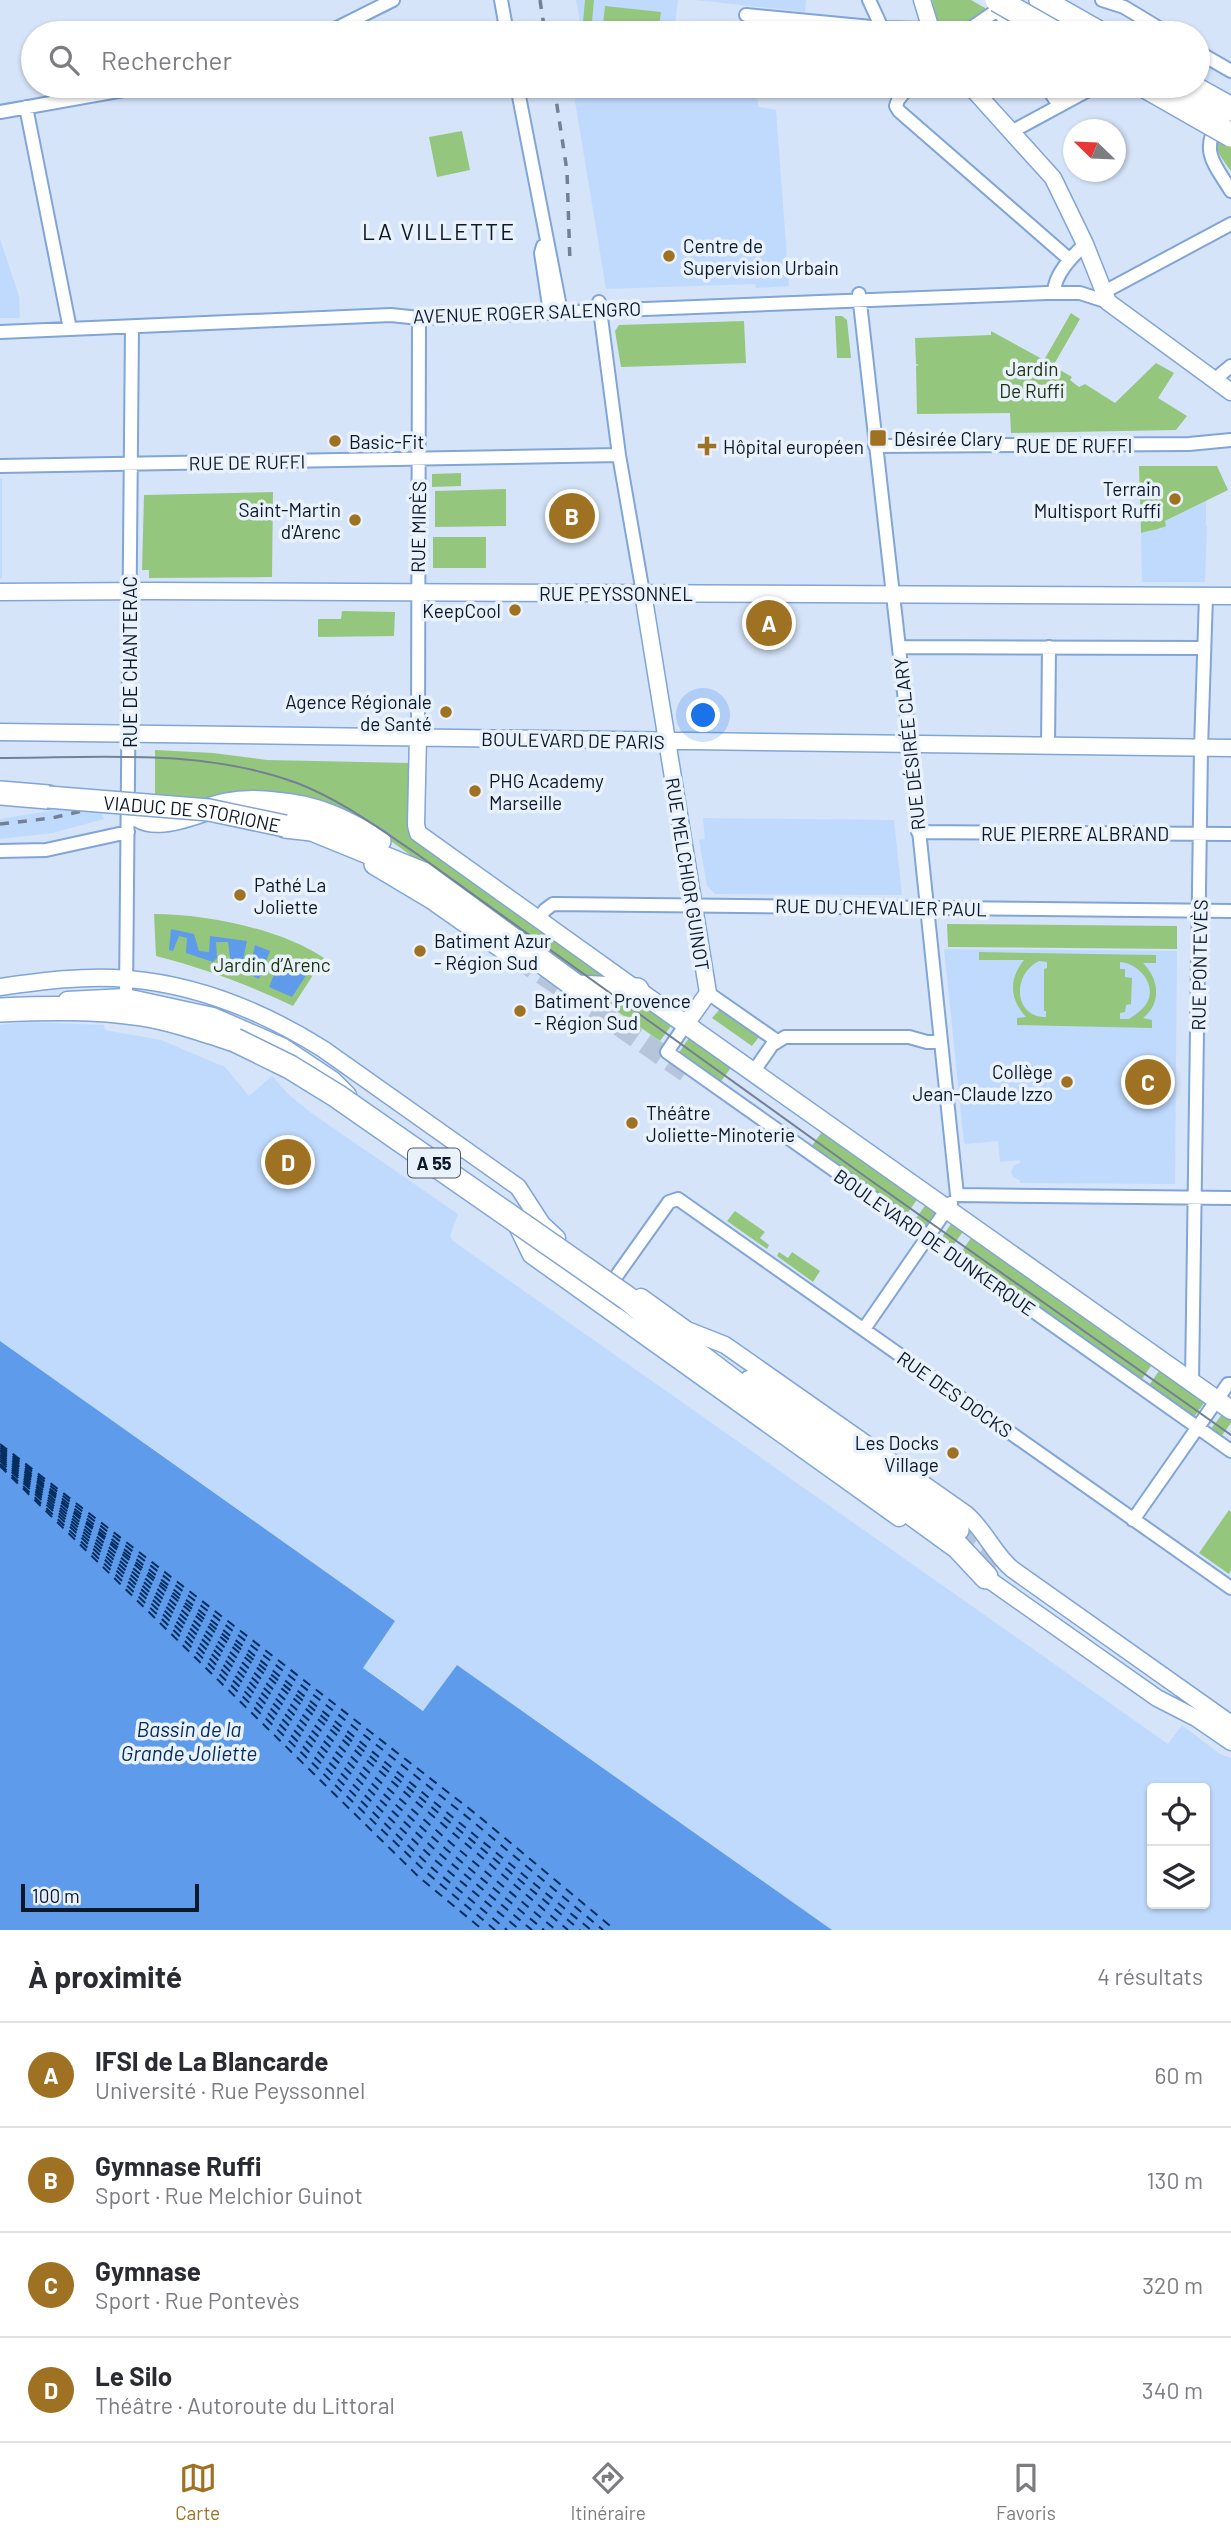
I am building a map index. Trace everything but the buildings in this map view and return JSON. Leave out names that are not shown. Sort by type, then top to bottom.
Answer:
[{"type":"highway","points":[[1041,0],[1078,21]]},
{"type":"highway","points":[[997,5],[1030,21]]},
{"type":"highway","points":[[1210,97],[1231,109]]},
{"type":"highway","points":[[1166,98],[1231,135]]},
{"type":"highway","points":[[0,793],[48,797]]},
{"type":"highway","name":"VIADUC DE STORIONE","points":[[48,797],[209,810],[239,814],[285,826]]},
{"type":"highway","points":[[128,803],[131,809],[147,819],[176,821],[227,803],[275,803],[300,806],[336,816],[403,878],[516,957]]},
{"type":"highway","points":[[128,832],[147,819]]},
{"type":"highway","points":[[285,826],[312,829],[376,852],[423,874],[571,984],[584,989],[637,990]]},
{"type":"highway","name":"A 55","points":[[0,1009],[54,1008],[142,1014],[186,1024],[262,1052],[337,1096],[621,1288]]},
{"type":"highway","points":[[621,1288],[660,1326],[958,1530]]},
{"type":"highway","points":[[762,1396],[958,1547],[986,1577]]},
{"type":"main road","name":"BOULEVARD DE DUNKERQUE","points":[[637,990],[754,1071],[952,1201],[1224,1405]]},
{"type":"street","points":[[351,21],[393,0]]},
{"type":"street","points":[[501,0],[505,21]]},
{"type":"street","points":[[869,0],[879,21]]},
{"type":"street","points":[[922,0],[928,21]]},
{"type":"street","points":[[978,21],[997,5],[1012,0]]},
{"type":"street","points":[[1102,0],[1122,4],[1148,21]]},
{"type":"street","points":[[997,5],[1006,21]]},
{"type":"street","points":[[746,15],[809,21]]},
{"type":"street","points":[[1210,59],[1231,71]]},
{"type":"street","points":[[0,112],[77,98]]},
{"type":"street","points":[[519,98],[545,236],[541,253],[555,312]]},
{"type":"street","points":[[900,98],[896,106],[900,111],[1069,260]]},
{"type":"street","points":[[981,98],[1053,178],[1085,244],[1106,297],[1231,392]]},
{"type":"street","points":[[1054,98],[1059,105]]},
{"type":"street","points":[[1011,132],[1073,98]]},
{"type":"street","points":[[1231,104],[1212,133],[1208,145],[1212,160],[1231,191]]},
{"type":"street","points":[[26,107],[70,329]]},
{"type":"street","points":[[1106,297],[1231,224]]},
{"type":"street","points":[[1054,292],[1054,285],[1069,260],[1085,244]]},
{"type":"street","name":"AVENUE ROGER SALENGRO","points":[[0,332],[391,315],[419,318],[555,312],[600,306],[860,297],[1054,292],[1106,297]]},
{"type":"street","name":"RUE DÉSIRÉE CLARY","points":[[860,297],[940,1042],[952,1201]]},
{"type":"street","name":"RUE MELCHIOR GUINOT","points":[[600,306],[619,455],[708,993],[687,1024]]},
{"type":"street","name":"RUE MIRÈS","points":[[418,736],[419,318]]},
{"type":"street","name":"RUE DE CHANTERAC","points":[[126,997],[132,327]]},
{"type":"street","points":[[1214,380],[1231,366]]},
{"type":"street","name":"RUE DE RUFFI","points":[[875,446],[1189,444],[1231,440]]},
{"type":"street","name":"RUE DE RUFFI","points":[[0,466],[619,455]]},
{"type":"street","name":"RUE PEYSSONNEL","points":[[0,592],[1231,596]]},
{"type":"street","name":"RUE PONTEVÈS","points":[[1192,1383],[1201,748],[1206,596]]},
{"type":"street","points":[[899,647],[1204,648]]},
{"type":"street","points":[[1048,746],[1049,647]]},
{"type":"street","name":"BOULEVARD DE PARIS","points":[[0,732],[418,736],[666,743],[1231,748]]},
{"type":"street","name":"BOULEVARD DE DUNKERQUE","points":[[418,736],[418,833],[637,990]]},
{"type":"street","points":[[5,851],[47,850],[128,832]]},
{"type":"street","name":"RUE PIERRE ALBRAND","points":[[918,832],[1231,834]]},
{"type":"street","name":"RUE DU CHEVALIER PAUL","points":[[538,919],[544,909],[553,904],[1231,911]]},
{"type":"street","points":[[0,988],[127,978],[174,985],[209,995],[259,1013],[292,1029],[518,1187],[541,1224],[550,1233],[621,1288],[687,1330],[725,1345],[966,1514],[984,1532],[997,1554],[1012,1569],[1231,1724]]},
{"type":"street","points":[[708,993],[776,1041]]},
{"type":"street","points":[[0,1009],[81,998],[126,997],[213,1016],[282,1046],[333,1080],[357,1102],[505,1206],[531,1255],[1157,1698],[1196,1718],[1231,1742]]},
{"type":"street","name":"BOULEVARD DE DUNKERQUE","points":[[687,1024],[667,1052],[1231,1451]]},
{"type":"street","points":[[754,1071],[776,1041],[785,1037],[909,1037],[940,1042]]},
{"type":"street","points":[[864,1329],[952,1201],[1231,1198]]},
{"type":"street","name":"RUE DES DOCKS","points":[[621,1288],[669,1202],[678,1199],[1231,1588]]},
{"type":"street","points":[[598,1302],[621,1288]]},
{"type":"street","points":[[1133,1520],[1198,1427],[1224,1405],[1228,1384],[1231,1384]]},
{"type":"shaded area","points":[[576,0],[678,0],[675,21],[580,21]]},
{"type":"shaded area","points":[[696,0],[806,0],[805,12]]},
{"type":"shaded area","points":[[576,98],[757,98],[759,107],[776,110],[789,286],[756,288],[755,284],[606,289]]},
{"type":"shaded area","points":[[0,239],[19,296],[20,318],[0,318]]},
{"type":"shaded area","points":[[2,479],[2,578],[0,578]]},
{"type":"shaded area","points":[[1206,501],[1205,582],[1142,582],[1141,533],[1150,529],[1161,529],[1164,522]]},
{"type":"shaded area","points":[[97,803],[104,819],[52,833],[0,839],[0,819]]},
{"type":"shaded area","points":[[703,818],[894,820],[902,895],[715,894],[707,886],[699,840],[705,839]]},
{"type":"shaded area","name":"Collège Jean-Claude Izzo","points":[[944,949],[1177,951],[1175,1184],[1020,1183],[1011,1172],[1020,1160],[1000,1162],[998,1141],[964,1143]]},
{"type":"shaded area","points":[[26,1022],[104,1025],[105,1030],[161,1040],[225,1067],[249,1096],[272,1076],[310,1112],[458,1214],[450,1236],[453,1241],[1168,1744],[1182,1725],[1220,1754],[1231,1758],[1231,1930],[832,1930],[457,1665],[424,1711],[363,1668],[395,1621],[0,1341],[0,1025]]},
{"type":"green space","points":[[585,0],[594,0],[592,21],[583,21]]},
{"type":"green space","points":[[932,0],[971,0],[985,8],[985,13],[970,21],[938,21]]},
{"type":"green space","points":[[605,6],[661,12],[660,21],[603,21]]},
{"type":"green space","points":[[1231,115],[1231,171],[1220,155],[1216,143]]},
{"type":"green space","points":[[462,131],[470,170],[437,177],[429,137]]},
{"type":"green space","name":"Jardin De Ruffi","points":[[1071,313],[1080,319],[1053,366],[1072,377],[1070,380],[1079,387],[1085,384],[1115,403],[1156,363],[1174,373],[1158,398],[1187,416],[1176,430],[1011,433],[1010,413],[917,414],[916,366],[919,365],[916,364],[915,338],[991,335],[991,331],[1044,360]]},
{"type":"green space","points":[[835,316],[842,316],[847,320],[851,358],[837,358]]},
{"type":"green space","points":[[744,321],[746,363],[621,367],[615,331],[619,325]]},
{"type":"green space","name":"Terrain Multisport Ruffi","points":[[1139,466],[1217,466],[1228,490],[1165,521],[1166,526],[1141,533]]},
{"type":"green space","points":[[461,473],[461,486],[432,487],[432,474]]},
{"type":"green space","points":[[506,489],[506,526],[435,527],[435,491]]},
{"type":"green space","points":[[273,492],[272,577],[149,578],[149,570],[142,570],[144,495]]},
{"type":"green space","points":[[433,537],[486,537],[486,568],[433,568]]},
{"type":"green space","points":[[342,611],[395,612],[394,636],[318,637],[318,619],[341,619]]},
{"type":"green space","points":[[155,750],[213,753],[267,760],[410,763],[411,829],[617,981],[588,983],[366,823],[311,800],[292,794],[238,792],[211,797],[188,806],[155,810]]},
{"type":"green space","name":"Jardin d’Arenc","points":[[154,914],[196,917],[242,925],[287,939],[324,958],[293,1006],[226,978],[156,956]]},
{"type":"green space","points":[[947,924],[1177,926],[1177,949],[948,947]]},
{"type":"green space","points":[[979,952],[1156,955],[1156,963],[1143,963],[1155,983],[1156,998],[1143,1018],[1152,1020],[1152,1028],[1017,1025],[1017,1018],[1026,1017],[1016,1003],[1013,988],[1016,974],[1024,960],[979,960]],"holes":[[[1039,961],[1047,962],[1047,968],[1044,969],[1046,1017],[1027,1010],[1020,994],[1024,975]],[[1120,962],[1138,969],[1149,985],[1148,1002],[1129,1019],[1120,1019],[1120,1013],[1125,1012],[1126,1005],[1131,1004],[1132,978],[1125,977],[1125,969],[1120,969]]]},
{"type":"green space","points":[[627,994],[674,1022],[660,1041],[595,996]]},
{"type":"green space","points":[[720,1009],[759,1037],[752,1046],[712,1018]]},
{"type":"green space","points":[[691,1035],[733,1065],[719,1084],[678,1054]]},
{"type":"green space","points":[[824,1129],[919,1197],[906,1215],[811,1147]]},
{"type":"green space","points":[[927,1203],[937,1210],[924,1228],[914,1221]]},
{"type":"green space","points":[[735,1211],[765,1232],[760,1238],[769,1245],[767,1249],[727,1221]]},
{"type":"green space","points":[[953,1221],[965,1229],[951,1248],[940,1240]]},
{"type":"green space","points":[[973,1235],[1153,1363],[1140,1382],[960,1254]]},
{"type":"green space","points":[[779,1252],[788,1258],[792,1252],[820,1271],[813,1282],[777,1256]]},
{"type":"green space","points":[[1161,1368],[1206,1400],[1192,1420],[1147,1388]]},
{"type":"green space","points":[[1223,1413],[1231,1418],[1231,1423],[1220,1438],[1210,1430]]},
{"type":"green space","points":[[1229,1510],[1231,1570],[1229,1574],[1199,1553]]},
{"type":"water","points":[[171,929],[194,934],[199,951],[209,952],[210,936],[247,941],[242,965],[250,967],[255,945],[270,951],[259,979],[227,964],[230,957],[228,942],[216,942],[217,958],[213,962],[186,953],[187,938],[179,936],[173,951],[169,950]]},
{"type":"water","points":[[282,954],[311,968],[292,997],[269,987]]},
{"type":"water","name":"Bassin de la Grande Joliette","points":[[0,1341],[395,1621],[363,1668],[423,1711],[457,1665],[832,1930],[0,1930]]},
{"type":"ferry route","points":[[0,1444],[476,1814],[615,1930]]},
{"type":"ferry route","points":[[0,1446],[471,1820],[603,1930]]},
{"type":"ferry route","points":[[0,1448],[591,1930]]},
{"type":"ferry route","points":[[0,1450],[580,1930]]},
{"type":"ferry route","points":[[0,1451],[568,1930]]},
{"type":"ferry route","points":[[0,1453],[452,1844],[556,1930]]},
{"type":"ferry route","points":[[0,1455],[447,1850],[544,1930]]},
{"type":"ferry route","points":[[0,1457],[441,1855],[532,1930]]},
{"type":"ferry route","points":[[0,1459],[436,1861],[520,1930]]},
{"type":"ferry route","points":[[0,1461],[431,1867],[507,1930]]},
{"type":"ferry route","points":[[0,1464],[426,1872],[495,1930]]},
{"type":"ferry route","points":[[0,1466],[420,1878],[483,1930]]},
{"type":"tunnel","points":[[516,957],[686,1072]]},
{"type":"tunnel","points":[[958,1530],[1005,1563]]},
{"type":"tram line","points":[[0,758],[150,757],[225,764],[297,783],[329,798],[417,854],[863,1175],[1231,1435]]},
{"type":"railway","points":[[540,0],[543,21]]},
{"type":"railway","points":[[556,98],[567,171],[570,263]]},
{"type":"railway","points":[[0,824],[52,818],[99,807]]},
{"type":"place","name":"Centre de Supervision Urbain","points":[[669,256]]},
{"type":"place","name":"Désirée Clary","points":[[878,438]]},
{"type":"place","name":"Basic-Fit","points":[[335,441]]},
{"type":"place","name":"Hôpital européen","points":[[707,446]]},
{"type":"place","name":"Terrain Multisport Ruffi","points":[[1175,499]]},
{"type":"place","name":"Gymnase Ruffi","points":[[572,516]]},
{"type":"place","name":"Saint-Martin d'Arenc","points":[[355,520]]},
{"type":"place","name":"KeepCool","points":[[515,610]]},
{"type":"place","name":"IFSI de La Blancarde","points":[[769,623]]},
{"type":"place","name":"Agence Régionale de Santé","points":[[446,712]]},
{"type":"place","name":"PHG Academy Marseille","points":[[475,791]]},
{"type":"place","name":"Pathé La Joliette","points":[[240,895]]},
{"type":"place","name":"Batiment Azur - Région Sud","points":[[420,951]]},
{"type":"place","name":"Batiment Provence - Région Sud","points":[[520,1011]]},
{"type":"place","name":"Collège Jean-Claude Izzo","points":[[1067,1082]]},
{"type":"place","name":"Gymnase","points":[[1148,1082]]},
{"type":"place","name":"Théâtre Joliette-Minoterie","points":[[632,1123]]},
{"type":"place","name":"Le Silo","points":[[288,1162]]},
{"type":"place","name":"Les Docks Village","points":[[953,1453]]},
{"type":"district","name":"LA VILLETTE","points":[[439,231]]}]
